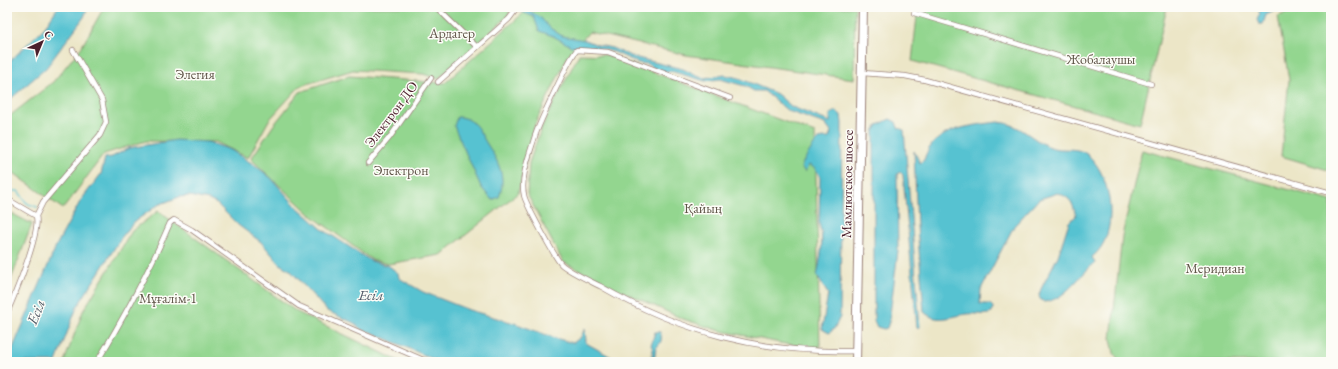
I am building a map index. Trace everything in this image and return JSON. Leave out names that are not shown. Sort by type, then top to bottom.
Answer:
[{"type":"highway","name":"Мамлютское шоссе","points":[[856,362],[863,7]]},
{"type":"street","points":[[436,7],[477,47]]},
{"type":"street","points":[[438,82],[509,19],[518,7]]},
{"type":"street","points":[[914,13],[1151,84]]},
{"type":"street","points":[[7,313],[17,292],[38,223],[36,216],[43,202],[100,135],[106,122],[102,100],[73,50]]},
{"type":"street","points":[[730,98],[608,52],[577,50],[540,124],[528,159],[523,194],[528,205],[561,264],[610,292],[652,313],[680,325],[748,343],[784,349],[819,352],[857,351]]},
{"type":"street","points":[[862,73],[905,76],[925,80],[1331,193]]},
{"type":"street","name":"Электрон ДО","points":[[368,163],[390,137],[431,78]]},
{"type":"street","points":[[7,199],[36,216]]},
{"type":"street","points":[[97,362],[126,313],[172,221],[177,221],[192,230],[299,306],[428,362]]},
{"type":"green space","name":"Элегия","points":[[104,7],[506,7],[510,12],[507,17],[438,79],[423,74],[353,70],[300,86],[269,120],[248,158],[216,142],[146,141],[104,154],[63,209],[7,168],[7,118],[53,82],[81,48]]},
{"type":"green space","name":"Электрон","points":[[530,7],[855,7],[854,79],[686,55],[589,32],[568,56],[535,124],[518,193],[441,255],[388,264],[372,260],[312,216],[251,159],[273,126],[300,92],[349,76],[445,83]]},
{"type":"green space","name":"Жобалаушы","points":[[918,7],[1167,7],[1140,124],[912,61]]},
{"type":"green space","points":[[1306,7],[1331,7],[1331,171],[1281,156],[1289,80],[1278,16]]},
{"type":"green space","name":"Қайың","points":[[579,54],[607,55],[815,133],[820,348],[785,344],[717,330],[683,319],[563,262],[527,194],[529,163],[542,126]]},
{"type":"green space","name":"Меридиан","points":[[1142,150],[1331,201],[1331,362],[1120,362],[1114,353],[1111,339],[1122,236]]},
{"type":"green space","points":[[7,211],[32,224],[7,290]]},
{"type":"green space","name":"Мұғалім-1","points":[[158,211],[297,312],[401,362],[64,362],[83,311],[132,231]]},
{"type":"water","points":[[58,7],[88,7],[84,17],[46,68],[7,102],[7,64],[44,28]]},
{"type":"water","points":[[510,7],[523,7],[540,17],[550,28],[562,36],[585,40],[612,48],[633,57],[683,69],[704,78],[725,75],[739,78],[777,94],[792,107],[830,122],[830,114],[836,111],[841,115],[840,317],[834,329],[829,333],[822,329],[828,294],[817,276],[822,243],[819,224],[820,178],[813,167],[809,165],[805,172],[801,167],[817,141],[819,139],[829,138],[831,132],[825,124],[788,111],[764,91],[754,91],[745,86],[720,79],[705,81],[671,71],[660,72],[647,64],[638,63],[614,52],[592,47],[571,46],[553,36],[539,31],[534,17]]},
{"type":"water","points":[[1256,7],[1283,7],[1266,15],[1263,24],[1259,24],[1257,20],[1260,13]]},
{"type":"water","points":[[457,117],[468,119],[476,126],[495,157],[502,176],[499,197],[492,200],[481,187],[454,126]]},
{"type":"water","points":[[890,119],[896,122],[898,128],[904,130],[920,327],[917,328],[903,175],[900,171],[897,175],[898,251],[889,322],[887,328],[884,329],[877,327],[874,321],[874,131],[878,125]]},
{"type":"water","points":[[998,122],[1006,123],[1020,129],[1039,142],[1053,148],[1080,151],[1088,155],[1103,177],[1108,191],[1110,221],[1107,235],[1101,247],[1092,257],[1095,263],[1066,292],[1059,297],[1044,302],[1040,299],[1039,295],[1041,289],[1058,256],[1069,222],[1076,216],[1069,199],[1058,193],[1039,199],[1014,226],[981,289],[980,304],[990,304],[993,307],[992,313],[934,318],[924,312],[917,226],[914,151],[920,163],[924,160],[935,141],[944,135],[964,127]]},
{"type":"water","name":"Есіл","points":[[176,140],[208,142],[231,150],[256,166],[271,178],[296,206],[322,229],[371,261],[389,266],[398,273],[399,278],[423,292],[469,310],[514,323],[573,343],[581,337],[585,328],[586,343],[613,358],[633,362],[440,362],[371,332],[362,330],[354,323],[327,311],[290,270],[281,265],[261,242],[238,225],[217,204],[209,200],[189,196],[179,197],[158,205],[134,222],[121,238],[77,307],[56,362],[7,362],[57,244],[81,200],[101,174],[105,158],[112,157],[129,148]]},
{"type":"water","points":[[655,332],[660,332],[661,339],[656,348],[654,362],[651,362],[653,349],[651,345]]},
{"type":"waterway","points":[[7,188],[11,191],[18,191],[26,202],[37,207]]},
{"type":"park label","name":"Ардагер","points":[[452,33]]}]
